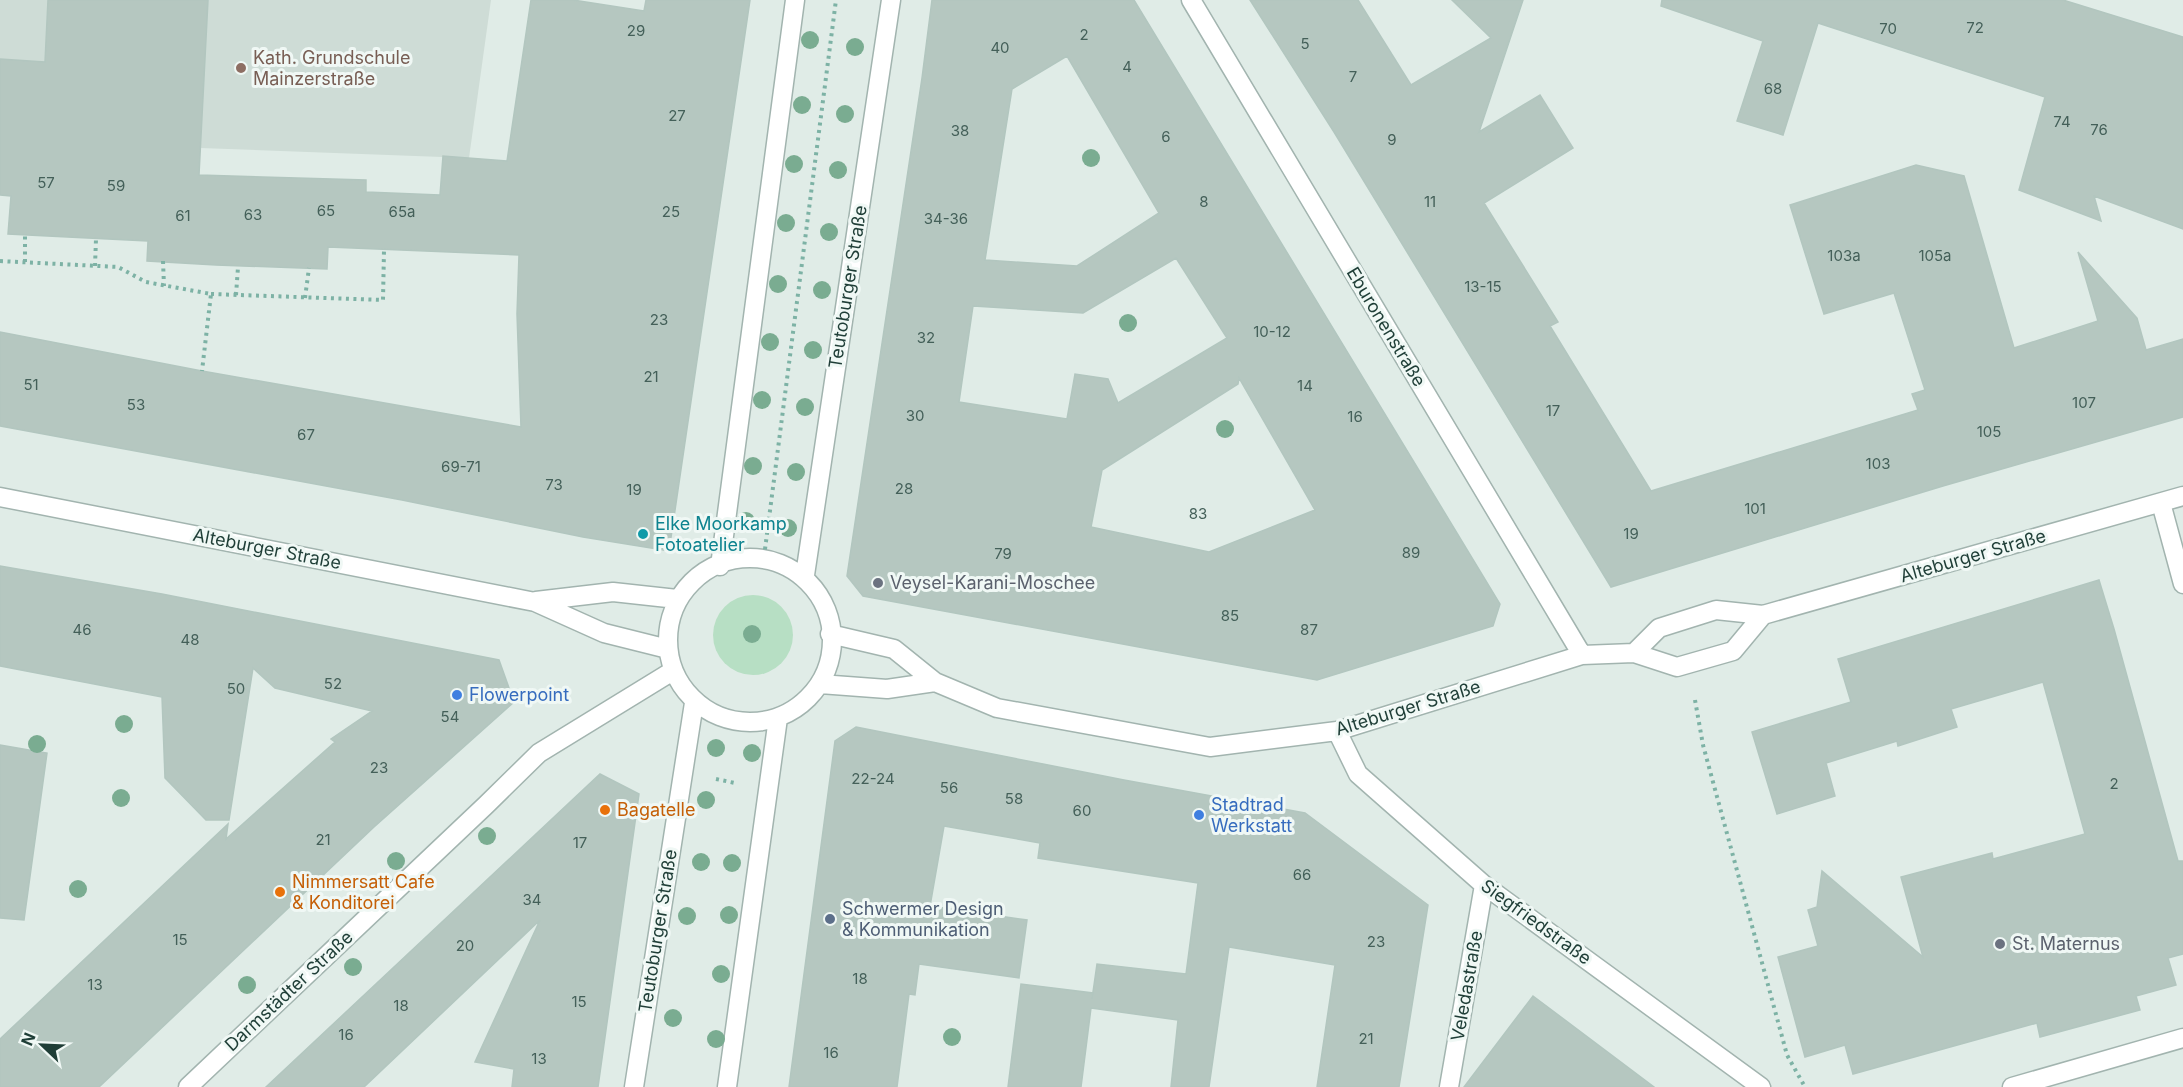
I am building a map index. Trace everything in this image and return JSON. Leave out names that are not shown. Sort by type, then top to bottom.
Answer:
[{"type":"street","points":[[720,566],[795,0]]},
{"type":"street","name":"Teutoburger Straße","points":[[805,575],[891,0]]},
{"type":"street","name":"Eburonenstraße","points":[[1191,0],[1582,655]]},
{"type":"street","name":"Alteburger Straße","points":[[1634,653],[1659,628],[1716,610],[1763,615],[2183,496]]},
{"type":"street","name":"Alteburger Straße","points":[[0,497],[535,602],[604,633],[668,649]]},
{"type":"street","points":[[2161,503],[2183,584]]},
{"type":"street","points":[[739,557],[764,557],[776,560],[805,575],[826,605],[830,634],[828,663],[820,684],[802,704],[778,718],[748,723],[720,719],[694,703],[671,672],[668,626],[677,599],[694,581],[739,557]]},
{"type":"street","name":"Alteburger Straße","points":[[535,602],[614,592],[677,599]]},
{"type":"street","name":"Alteburger Straße","points":[[830,634],[894,649],[935,682],[997,708],[1210,747],[1337,731],[1582,655],[1634,653],[1677,667],[1733,651],[1763,615]]},
{"type":"street","name":"Darmstädter Straße","points":[[188,1087],[539,753],[671,672]]},
{"type":"street","points":[[820,684],[887,689],[935,682]]},
{"type":"street","name":"Teutoburger Straße","points":[[634,1087],[694,703]]},
{"type":"street","points":[[727,1087],[778,718]]},
{"type":"street","name":"Siegfriedstraße","points":[[1337,731],[1358,774],[1484,885],[1761,1087]]},
{"type":"street","name":"Veledastraße","points":[[1449,1087],[1484,885]]},
{"type":"street","points":[[2012,1087],[2183,1038]]},
{"type":"path","points":[[764,557],[836,0]]},
{"type":"path","points":[[24,262],[25,235]]},
{"type":"path","points":[[95,266],[96,239]]},
{"type":"path","points":[[0,261],[118,267],[146,282],[211,294],[383,300],[384,250]]},
{"type":"path","points":[[164,261],[164,286]]},
{"type":"path","points":[[236,295],[238,267]]},
{"type":"path","points":[[305,298],[309,268]]},
{"type":"path","points":[[202,371],[211,294]]},
{"type":"path","points":[[730,492],[815,507]]},
{"type":"path","points":[[1688,664],[1703,745],[1787,1055],[1806,1087]]},
{"type":"path","points":[[683,774],[768,788]]},
{"type":"shaded area","name":"Kath. Grundschule Mainzerstraße","points":[[0,0],[491,0],[469,158],[200,148],[0,136]]},
{"type":"green space","points":[[753,595],[768,598],[781,607],[790,620],[793,635],[790,650],[781,663],[768,672],[753,675],[738,672],[725,663],[716,650],[713,635],[716,620],[725,607],[738,598]]},
{"type":"building","points":[[48,0],[208,0],[199,175],[366,180],[366,192],[440,195],[443,156],[507,161],[531,0],[573,0],[644,11],[646,0],[750,0],[669,551],[583,537],[402,500],[0,426],[0,332],[202,371],[521,427],[517,314],[519,255],[328,247],[327,269],[216,265],[147,261],[148,241],[8,234],[11,196],[0,195],[0,59],[45,62]]},
{"type":"building","points":[[932,0],[1134,0],[1500,604],[1493,626],[1317,680],[863,596],[847,576]],"holes":[[[1067,56],[1159,213],[1077,266],[985,260],[1012,89]],[[1176,258],[1227,338],[1118,403],[1108,379],[1075,374],[1067,419],[959,402],[973,306],[1083,313]],[[1239,378],[1315,510],[1209,552],[1091,527],[1102,470],[1238,384]]]},
{"type":"building","points":[[1250,0],[1358,0],[1411,85],[1491,38],[1452,0],[1523,0],[1479,132],[1540,95],[1573,148],[1484,203],[1558,322],[1550,326],[1651,491],[1918,410],[1912,394],[1925,390],[1894,293],[1824,314],[1790,205],[1916,165],[1964,176],[2014,348],[2098,321],[2078,252],[2137,318],[2146,350],[2183,339],[2183,417],[1943,486],[1611,587],[1334,132]]},
{"type":"building","points":[[1662,0],[2063,0],[2183,37],[2183,229],[2094,196],[2101,221],[2019,190],[2045,97],[1818,23],[1783,135],[1737,121],[1763,41],[1661,6]]},
{"type":"building","points":[[0,566],[162,594],[499,660],[514,702],[374,827],[99,1087],[0,1087],[0,1039],[228,824],[226,839],[335,742],[331,739],[372,711],[275,688],[253,668],[229,820],[206,820],[165,778],[162,697],[0,666]]},
{"type":"building","name":"St. Maternus","points":[[2099,580],[2178,861],[2183,861],[2183,954],[2168,958],[2176,985],[2136,996],[2140,1010],[2040,1037],[2037,1023],[1853,1074],[1845,1045],[1805,1057],[1778,957],[1818,946],[1808,910],[1817,907],[1822,871],[1923,957],[1901,877],[1992,853],[1993,859],[2085,834],[2043,682],[1951,709],[1957,727],[1898,746],[1897,741],[1826,763],[1835,796],[1777,814],[1752,732],[1851,702],[1838,659]]},
{"type":"building","points":[[856,727],[1305,813],[1428,905],[1399,1087],[1317,1087],[1335,965],[1229,947],[1209,1087],[1171,1087],[1178,1020],[1091,1008],[1081,1087],[1008,1087],[1021,984],[1093,993],[1097,964],[1186,974],[1198,883],[1038,858],[1040,843],[944,826],[930,906],[1027,920],[1019,978],[919,964],[915,995],[909,994],[897,1087],[789,1087],[835,741]]},
{"type":"building","points":[[0,745],[47,753],[24,920],[0,918]]},
{"type":"building","points":[[600,774],[639,794],[598,1087],[512,1087],[514,1069],[475,1062],[540,920],[364,1087],[266,1087]]},
{"type":"building","points":[[1533,996],[1654,1087],[1464,1087]]},
{"type":"place","name":"Kath. Grundschule Mainzerstraße","points":[[241,68]]},
{"type":"place","name":"Elke Moorkamp Fotoatelier","points":[[643,534]]},
{"type":"place","name":"Veysel-Karani-Moschee","points":[[878,583]]},
{"type":"place","name":"Flowerpoint","points":[[457,695]]},
{"type":"place","name":"Bagatelle","points":[[605,810]]},
{"type":"place","name":"Stadtrad Werkstatt","points":[[1199,815]]},
{"type":"place","name":"Nimmersatt Cafe & Konditorei","points":[[280,892]]},
{"type":"place","name":"Schwermer Design & Kommunikation","points":[[830,919]]},
{"type":"place","name":"St. Maternus","points":[[2000,944]]}]
